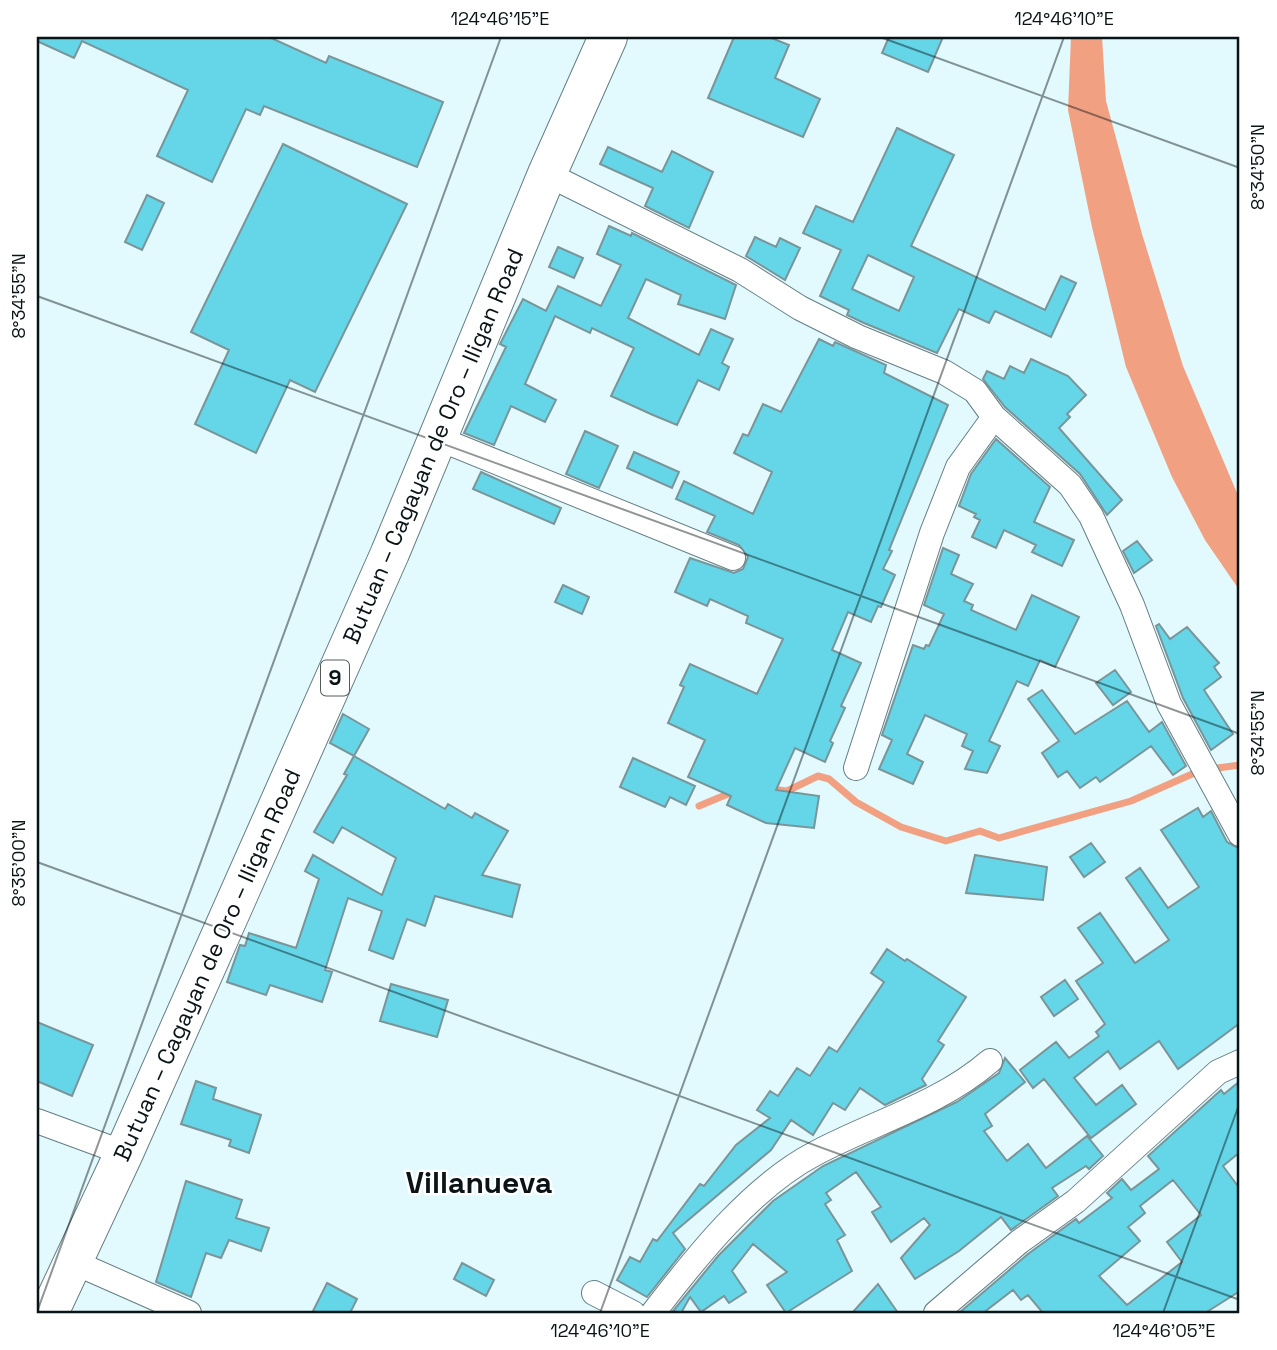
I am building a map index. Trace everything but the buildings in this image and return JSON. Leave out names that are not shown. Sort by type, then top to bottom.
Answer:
[{"type":"highway","name":"Butuan – Cagayan de Oro – Iligan Road","points":[[49,1313],[71,1261],[124,1153],[390,553],[547,174],[608,37]]},
{"type":"street","points":[[547,174],[740,270],[811,313],[964,383],[975,391],[994,418],[1070,485],[1091,516],[1132,605],[1169,704],[1240,834]]},
{"type":"street","points":[[856,768],[932,533],[958,467],[994,418]]},
{"type":"street","points":[[437,438],[733,558]]},
{"type":"street","points":[[653,1313],[691,1265],[759,1193],[783,1174],[816,1153],[942,1096],[967,1081],[990,1061]]},
{"type":"street","points":[[936,1313],[1019,1242],[1076,1201],[1218,1072],[1240,1062]]},
{"type":"street","points":[[37,1121],[124,1153]]},
{"type":"street","points":[[71,1261],[189,1313]]},
{"type":"street","points":[[594,1293],[634,1313]]},
{"type":"shaded area","points":[[1071,37],[1102,37],[1106,101],[1142,234],[1183,366],[1240,500],[1240,591],[1205,540],[1172,477],[1126,367],[1092,227],[1068,110]]},
{"type":"waterway","points":[[1210,769],[1240,765]]},
{"type":"waterway","points":[[770,789],[787,791],[818,776],[829,779],[856,802],[901,827],[946,841],[980,831],[999,838],[1131,801],[1199,771]]},
{"type":"waterway","points":[[699,806],[735,791]]},
{"type":"district","name":"Villanueva","points":[[479,1183]]}]
